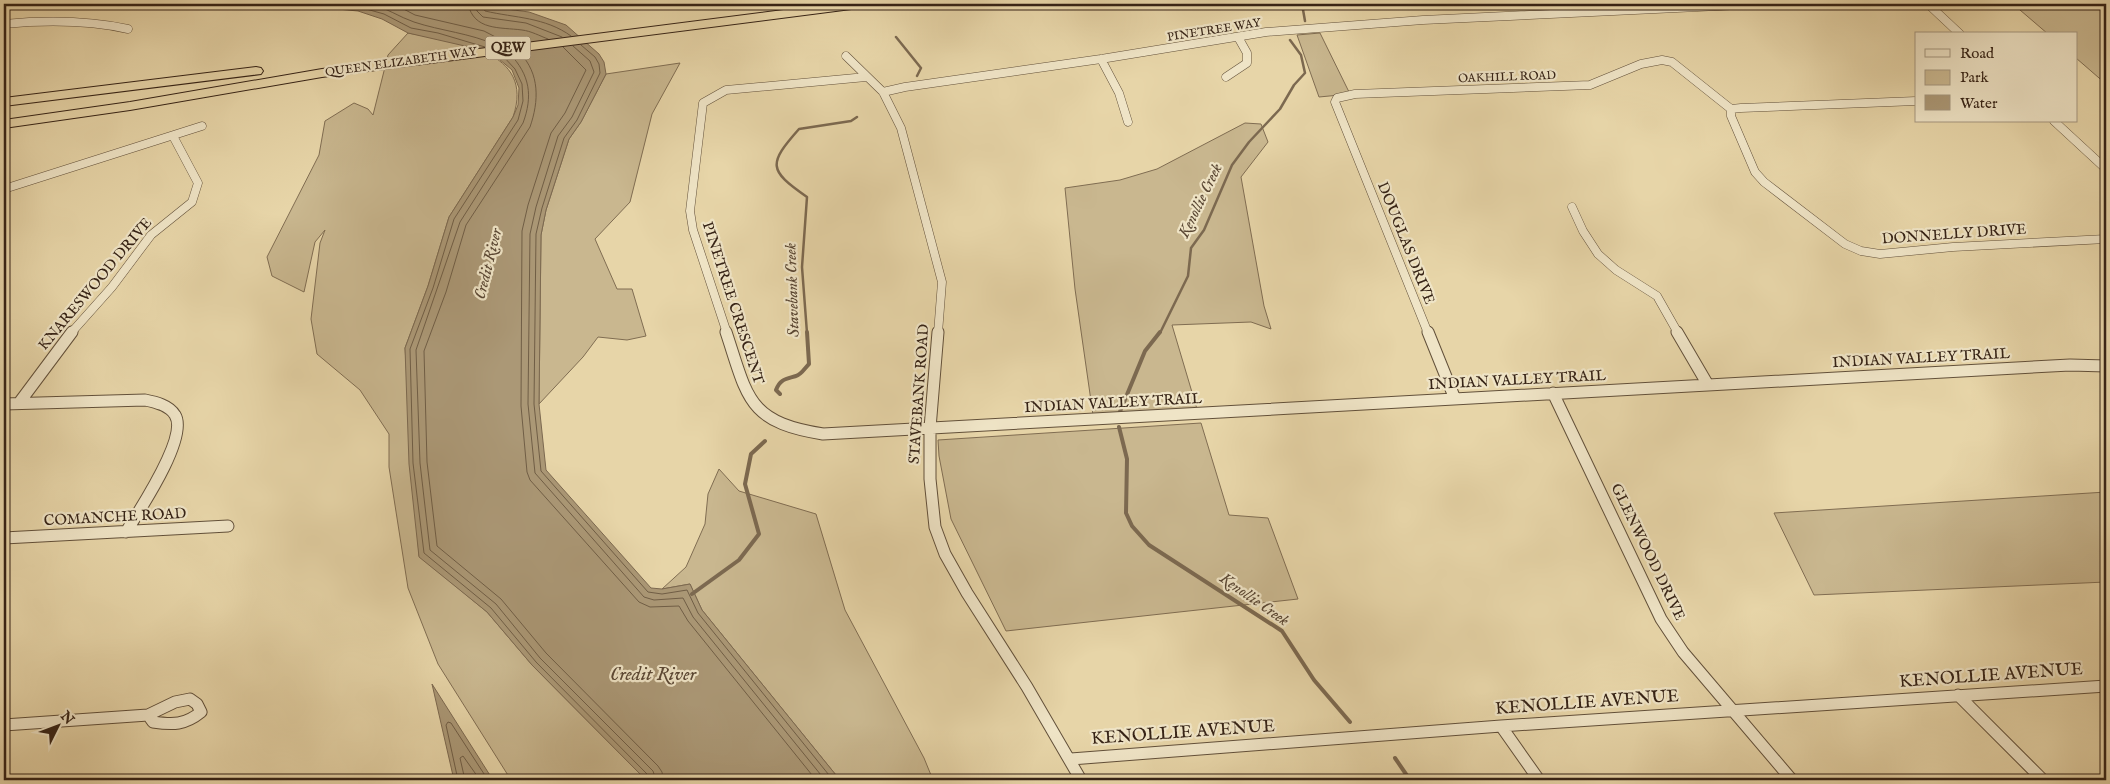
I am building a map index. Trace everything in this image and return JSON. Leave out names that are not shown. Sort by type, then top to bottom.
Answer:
[{"type":"highway","name":"QUEEN ELIZABETH WAY","points":[[4,102],[346,65],[670,23],[793,4]]},
{"type":"highway","name":"QUEEN ELIZABETH WAY","points":[[670,23],[859,4]]},
{"type":"highway","name":"QUEEN ELIZABETH WAY","points":[[4,124],[130,106],[346,65]]},
{"type":"street","name":"PINETREE WAY","points":[[883,92],[905,87],[1238,37],[1365,23],[1672,6],[1761,4]]},
{"type":"street","points":[[1928,4],[1958,32]]},
{"type":"street","points":[[4,24],[78,20],[128,29]]},
{"type":"street","points":[[1226,77],[1247,63],[1247,54],[1238,37]]},
{"type":"street","name":"STAVEBANK ROAD","points":[[846,56],[883,92],[901,128],[942,282],[930,428],[930,480],[935,527],[945,554],[967,593],[1070,759],[1081,780]]},
{"type":"street","points":[[1101,59],[1119,93],[1128,122]]},
{"type":"street","name":"OAKHILL ROAD","points":[[1337,98],[1356,94],[1590,85],[1649,60],[1661,59],[1672,62],[1731,109]]},
{"type":"street","name":"PINETREE CRESCENT","points":[[866,77],[726,90],[704,103],[701,109],[690,211],[693,230],[744,386],[752,402],[764,416],[780,426],[822,434],[930,428]]},
{"type":"street","name":"DOUGLAS DRIVE","points":[[1337,98],[1335,102],[1455,399]]},
{"type":"street","points":[[1731,109],[1915,101]]},
{"type":"street","name":"DONNELLY DRIVE","points":[[1731,109],[1731,116],[1756,172],[1764,182],[1845,244],[1861,251],[1880,254],[1953,246],[2106,238]]},
{"type":"street","points":[[2055,122],[2106,169]]},
{"type":"street","points":[[4,189],[202,126]]},
{"type":"street","name":"KNARESWOOD DRIVE","points":[[19,402],[78,323],[112,287],[151,234],[192,202],[198,183],[174,136]]},
{"type":"street","points":[[1572,207],[1578,221],[1600,256],[1609,265],[1649,289],[1657,296],[1708,385]]},
{"type":"street","name":"INDIAN VALLEY TRAIL","points":[[930,428],[2070,365],[2106,366]]},
{"type":"street","name":"GLENWOOD DRIVE","points":[[1553,393],[1661,619],[1683,652],[1792,780]]},
{"type":"street","points":[[4,404],[19,402],[145,400],[161,404],[170,410],[178,421],[178,435],[172,452],[126,532]]},
{"type":"street","name":"COMANCHE ROAD","points":[[4,538],[228,526]]},
{"type":"street","name":"KENOLLIE AVENUE","points":[[1070,759],[1501,726],[2106,686]]},
{"type":"street","points":[[1958,695],[2044,780]]},
{"type":"street","points":[[4,725],[148,716]]},
{"type":"street","points":[[1501,726],[1539,780]]},
{"type":"green space","points":[[2013,4],[2106,4],[2106,84],[2078,60],[2078,32],[2046,32]]},
{"type":"green space","points":[[408,33],[448,40],[487,53],[503,63],[513,77],[517,95],[513,117],[449,217],[428,286],[405,348],[419,556],[487,612],[532,665],[646,780],[511,780],[438,664],[408,588],[389,467],[389,434],[360,390],[317,354],[311,319],[320,243],[325,230],[315,242],[304,292],[272,276],[267,257],[319,155],[325,121],[354,103],[368,109],[373,115],[388,55]]},
{"type":"green space","points":[[1320,33],[1350,94],[1319,97],[1297,35]]},
{"type":"green space","points":[[680,63],[652,114],[630,202],[595,239],[617,289],[632,289],[646,336],[627,340],[598,337],[583,357],[539,404],[541,235],[546,210],[569,139],[581,122],[606,74]]},
{"type":"green space","points":[[1245,123],[1261,124],[1268,142],[1241,177],[1264,306],[1271,329],[1251,322],[1172,325],[1197,409],[1093,415],[1075,289],[1065,188],[1120,180],[1157,169]]},
{"type":"green space","points":[[1201,423],[1229,515],[1268,518],[1298,599],[1006,631],[951,519],[939,456],[938,440]]},
{"type":"green space","points":[[719,469],[739,491],[816,514],[845,610],[924,758],[933,780],[840,780],[702,610],[690,584],[662,589],[686,567],[705,524],[708,494]]},
{"type":"green space","points":[[2106,492],[2106,582],[1814,595],[1774,513]]},
{"type":"water","name":"Credit River","points":[[286,4],[479,4],[529,12],[566,25],[599,54],[604,62],[606,74],[581,122],[569,139],[546,210],[541,235],[539,404],[546,470],[651,588],[662,589],[690,584],[702,610],[840,780],[646,780],[532,665],[487,612],[419,557],[409,464],[405,348],[428,286],[449,217],[513,117],[518,105],[519,88],[512,70],[499,59],[478,49],[408,33],[382,19],[358,11]]},
{"type":"water","points":[[432,684],[493,780],[454,780]]},
{"type":"waterway","name":"Kenollie Creek","points":[[1302,4],[1305,21]]},
{"type":"waterway","name":"Stavebank Creek","points":[[896,37],[921,68],[917,76]]},
{"type":"waterway","name":"Kenollie Creek","points":[[1160,333],[1188,276],[1191,248],[1204,230],[1232,165],[1249,142],[1280,109],[1294,85],[1305,73],[1301,55],[1290,40]]},
{"type":"waterway","name":"Stavebank Creek","points":[[807,333],[802,267],[807,197],[794,188],[779,173],[778,159],[799,129],[851,121],[857,117]]},
{"type":"waterway","name":"Stavebank Creek","points":[[780,394],[776,390],[779,384],[800,374],[809,364],[807,332]]},
{"type":"waterway","name":"Kenollie Creek","points":[[1119,414],[1145,351],[1160,332]]},
{"type":"waterway","name":"Kenollie Creek","points":[[1119,427],[1127,459],[1126,513],[1132,526],[1149,545],[1282,631],[1314,680],[1350,722]]},
{"type":"waterway","name":"Stavebank Creek","points":[[692,594],[739,560],[759,534],[745,484],[751,454],[765,441]]},
{"type":"waterway","name":"Kenollie Creek","points":[[1395,758],[1410,780]]}]
